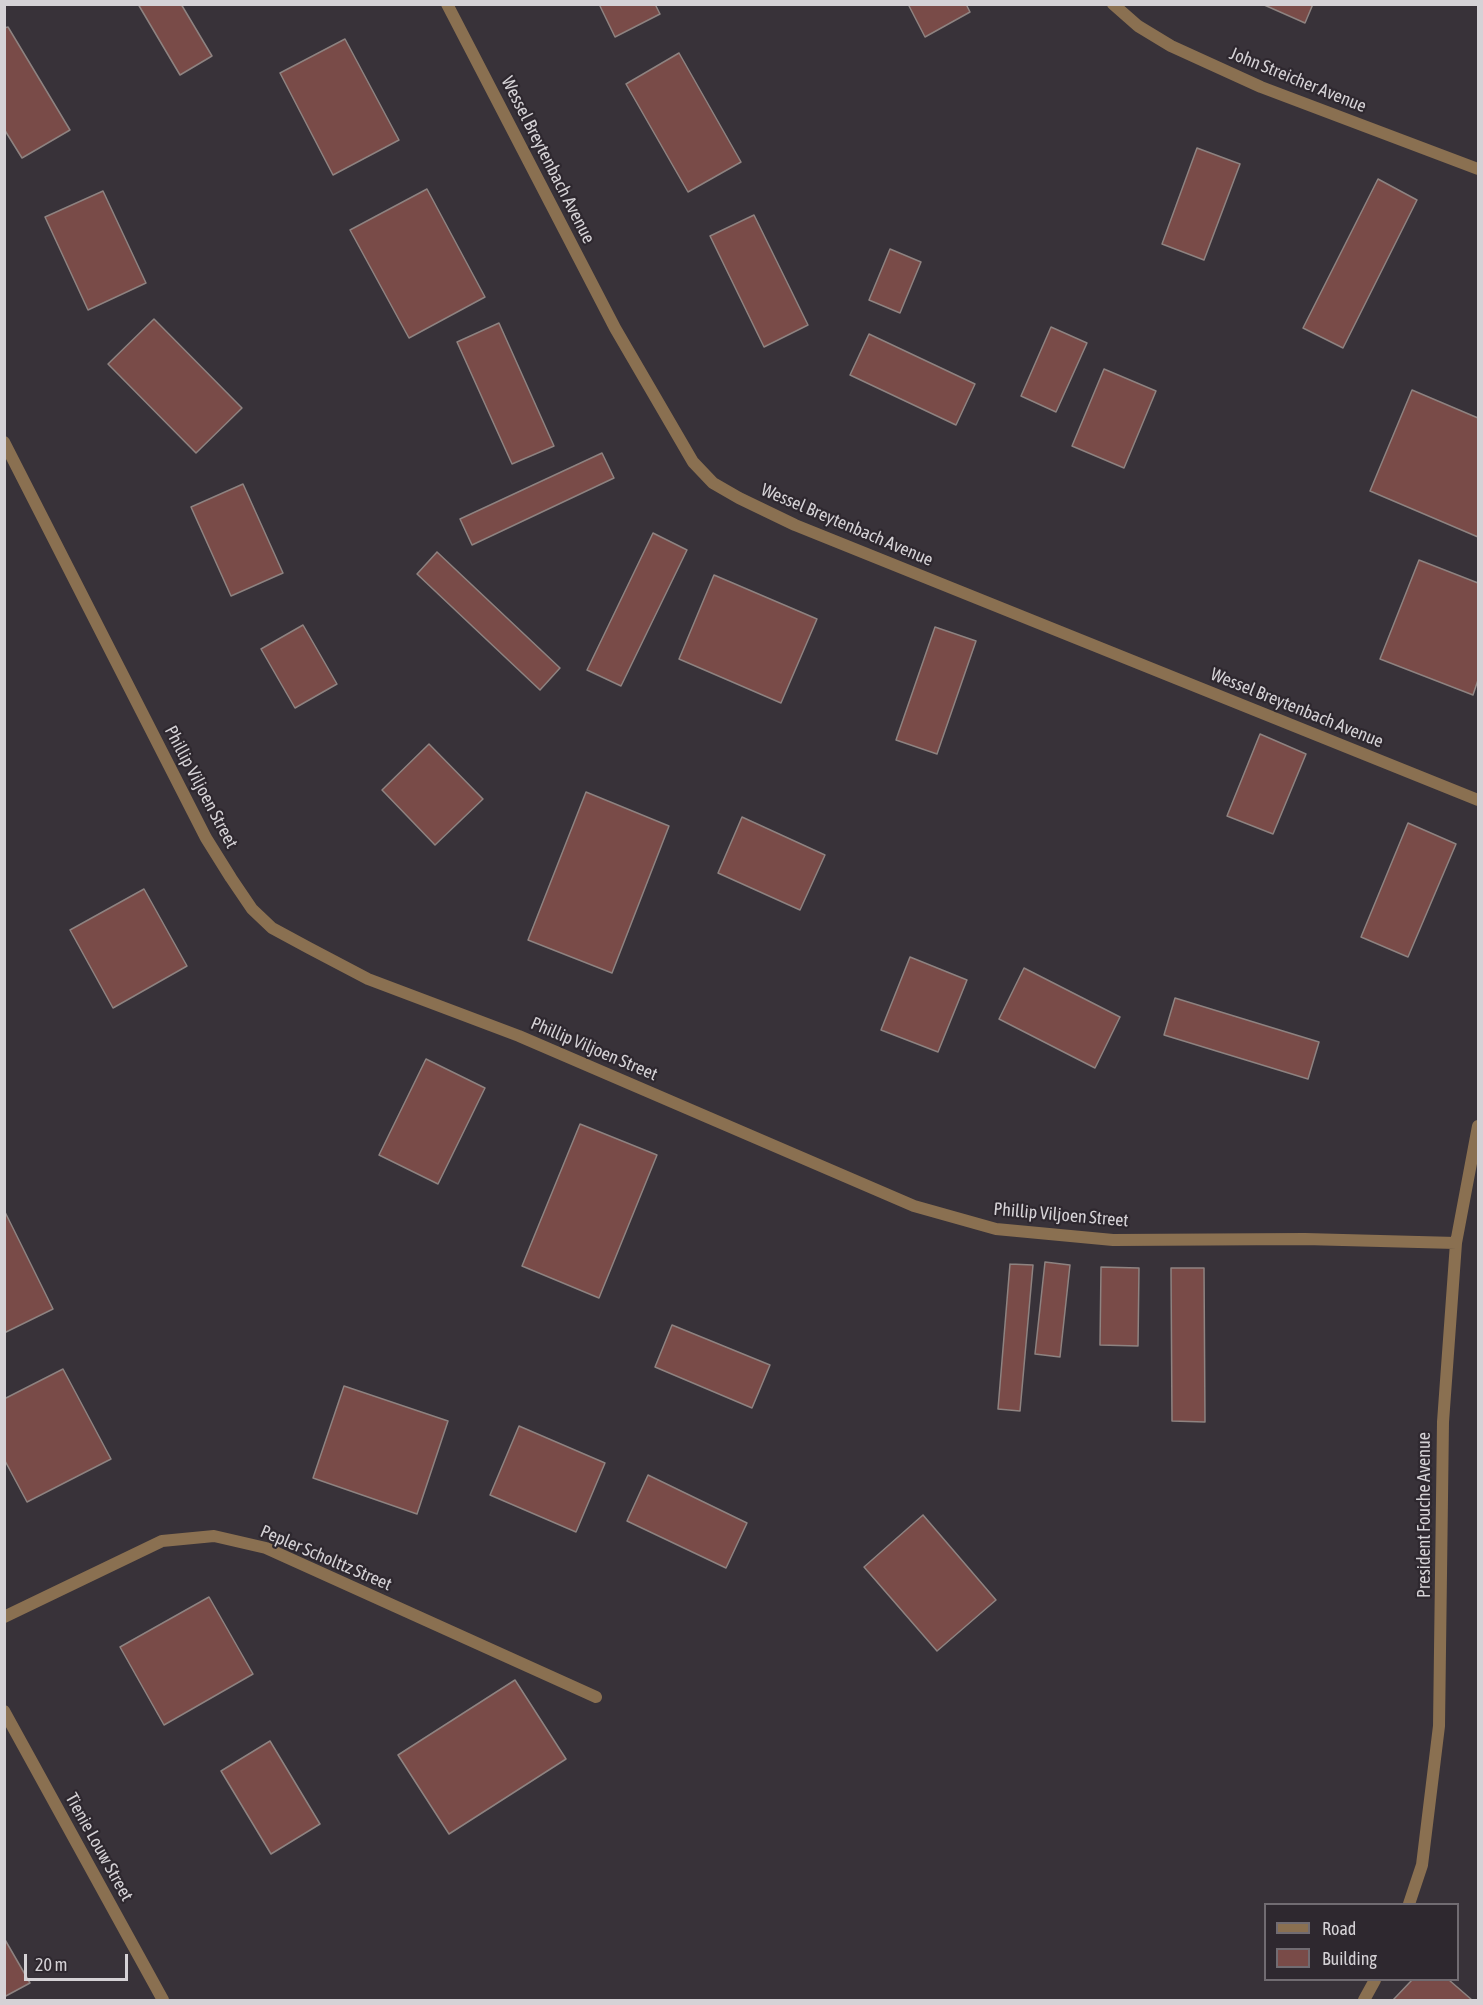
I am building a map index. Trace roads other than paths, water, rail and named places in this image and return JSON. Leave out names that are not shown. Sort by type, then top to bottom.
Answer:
[{"type":"street","name":"Wessel Breytenbach Avenue","points":[[447,4],[615,328],[693,462],[713,483],[795,525],[1479,800]]},
{"type":"street","name":"John Streicher Avenue","points":[[1113,4],[1137,26],[1171,46],[1241,78],[1479,169]]},
{"type":"street","name":"Phillip Viljoen Street","points":[[4,442],[212,848],[252,909],[272,928],[368,979],[519,1036],[914,1206],[996,1229],[1113,1240],[1305,1239],[1456,1243]]},
{"type":"street","name":"President Fouche Avenue","points":[[1410,1903],[1422,1865],[1439,1726],[1443,1422],[1456,1243],[1479,1126]]},
{"type":"street","name":"Pepler Scholttz Street","points":[[4,1617],[162,1542],[214,1536],[266,1548],[596,1697]]},
{"type":"street","name":"Tienie Louw Street","points":[[4,1711],[163,2001]]},
{"type":"street","points":[[1364,2001],[1375,1981]]}]
